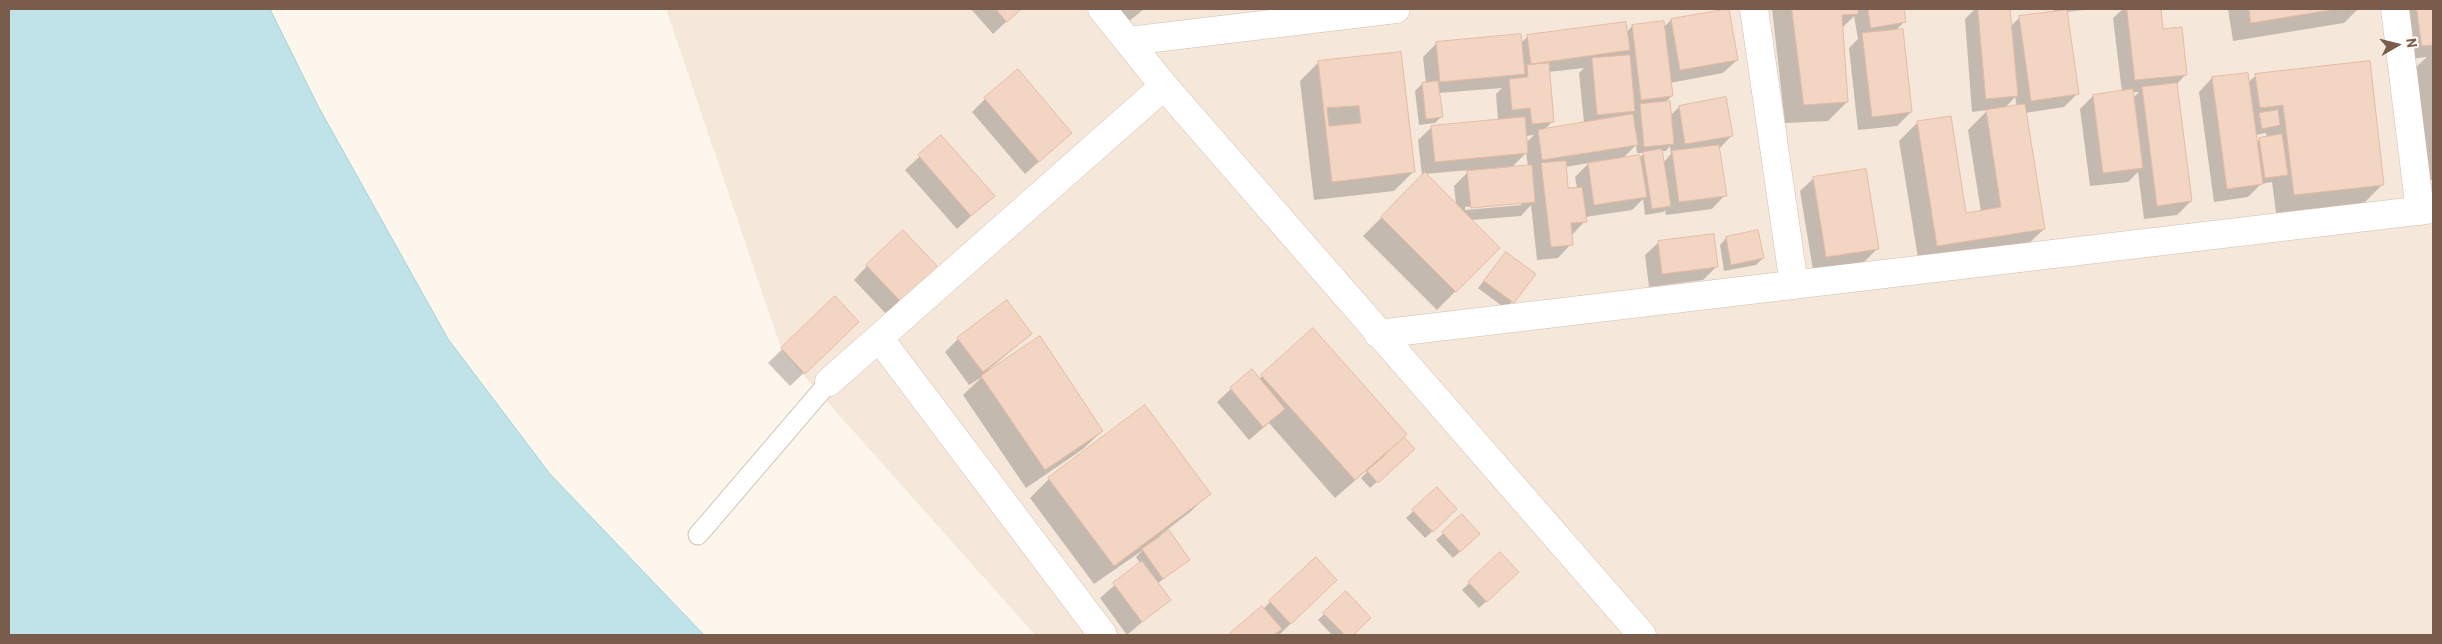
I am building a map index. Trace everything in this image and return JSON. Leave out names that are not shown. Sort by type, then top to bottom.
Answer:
[{"type":"street","points":[[1102,9],[1164,86],[1642,635]]},
{"type":"street","points":[[1129,41],[1262,17],[1396,9]]},
{"type":"street","points":[[1754,9],[1794,285]]},
{"type":"street","points":[[1378,334],[2426,210],[2395,9]]},
{"type":"street","points":[[829,382],[1164,86]]},
{"type":"street","points":[[879,338],[1103,635]]},
{"type":"lane","points":[[698,535],[829,382]]},
{"type":"shaded area","points":[[666,9],[2433,9],[2433,635],[1035,635],[782,351]]},
{"type":"water","points":[[9,9],[270,9],[318,106],[448,339],[550,474],[704,635],[9,635]]},
{"type":"building","points":[[996,9],[1021,9],[1007,22]]},
{"type":"building","points":[[1729,9],[1738,60],[1680,70],[1671,19]]},
{"type":"building","points":[[1792,9],[1858,9],[1858,14],[1842,15],[1848,102],[1804,105]]},
{"type":"building","points":[[1868,9],[1904,9],[1906,22],[1871,28]]},
{"type":"building","points":[[1978,9],[2010,9],[2018,96],[1986,99]]},
{"type":"building","points":[[2127,9],[2161,9],[2163,29],[2182,27],[2187,75],[2135,80]]},
{"type":"building","points":[[2249,9],[2337,9],[2251,23]]},
{"type":"building","points":[[2417,9],[2433,9],[2433,45],[2422,46]]},
{"type":"building","points":[[2067,10],[2079,94],[2031,101],[2019,16]]},
{"type":"building","points":[[1664,21],[1673,96],[1641,100],[1632,25]]},
{"type":"building","points":[[1626,22],[1630,50],[1531,64],[1527,35]]},
{"type":"building","points":[[1903,29],[1912,112],[1872,117],[1862,33]]},
{"type":"building","points":[[1521,34],[1525,74],[1440,82],[1436,42]]},
{"type":"building","points":[[1401,52],[1415,172],[1332,182],[1318,61]],"holes":[[[1359,106],[1361,123],[1329,126],[1327,108]]]},
{"type":"building","points":[[1630,55],[1635,111],[1597,115],[1592,58]]},
{"type":"building","points":[[2370,61],[2384,185],[2294,195],[2283,105],[2260,108],[2255,74]]},
{"type":"building","points":[[1549,63],[1554,122],[1532,124],[1530,108],[1512,110],[1509,79],[1528,77],[1527,65]]},
{"type":"building","points":[[1018,69],[1072,133],[1039,162],[984,98]]},
{"type":"building","points":[[2248,73],[2263,184],[2227,189],[2212,77]]},
{"type":"building","points":[[1438,81],[1443,117],[1426,119],[1422,83]]},
{"type":"building","points":[[2177,83],[2192,201],[2157,206],[2142,87]]},
{"type":"building","points":[[2133,89],[2143,168],[2103,173],[2093,95]]},
{"type":"building","points":[[1726,97],[1733,136],[1685,144],[1679,106]]},
{"type":"building","points":[[1670,101],[1674,144],[1644,147],[1640,104]]},
{"type":"building","points":[[2025,104],[2045,229],[1937,246],[1917,121],[1951,116],[1966,213],[2001,207],[1986,110]]},
{"type":"building","points":[[2278,110],[2280,125],[2262,129],[2259,113]]},
{"type":"building","points":[[1633,114],[1638,145],[1542,160],[1538,130]]},
{"type":"building","points":[[1525,117],[1528,153],[1435,162],[1431,126]]},
{"type":"building","points":[[2282,134],[2288,175],[2265,178],[2259,138]]},
{"type":"building","points":[[941,135],[995,196],[971,216],[918,155]]},
{"type":"building","points":[[1719,145],[1727,196],[1679,202],[1672,151]]},
{"type":"building","points":[[1662,149],[1671,206],[1652,209],[1643,152]]},
{"type":"building","points":[[1640,155],[1647,197],[1594,205],[1588,163]]},
{"type":"building","points":[[1566,161],[1568,188],[1582,187],[1587,222],[1571,223],[1573,245],[1551,247],[1541,163]]},
{"type":"building","points":[[1532,165],[1535,202],[1471,208],[1467,171]]},
{"type":"building","points":[[1866,169],[1879,249],[1826,257],[1813,177]]},
{"type":"building","points":[[1425,172],[1500,248],[1456,292],[1381,217]]},
{"type":"building","points":[[903,230],[939,268],[902,303],[866,265]]},
{"type":"building","points":[[1758,230],[1764,258],[1731,265],[1726,237]]},
{"type":"building","points":[[1714,234],[1718,267],[1662,274],[1658,241]]},
{"type":"building","points":[[1506,252],[1536,274],[1514,303],[1484,281]]},
{"type":"building","points":[[835,296],[859,322],[805,374],[781,348]]},
{"type":"building","points":[[1007,300],[1032,334],[983,372],[957,338]]},
{"type":"building","points":[[1313,328],[1407,434],[1355,480],[1261,375]]},
{"type":"building","points":[[1040,336],[1103,431],[1045,470],[981,376]]},
{"type":"building","points":[[1252,369],[1285,409],[1263,427],[1230,388]]},
{"type":"building","points":[[1145,405],[1211,494],[1114,566],[1048,478]]},
{"type":"building","points":[[1405,438],[1415,449],[1378,483],[1367,471]]},
{"type":"building","points":[[1437,487],[1457,509],[1433,532],[1412,510]]},
{"type":"building","points":[[1462,514],[1480,534],[1460,552],[1442,532]]},
{"type":"building","points":[[1169,530],[1190,560],[1163,579],[1142,549]]},
{"type":"building","points":[[1500,552],[1519,572],[1487,602],[1468,582]]},
{"type":"building","points":[[1316,557],[1337,580],[1291,624],[1269,601]]},
{"type":"building","points":[[1142,561],[1171,600],[1142,622],[1113,583]]},
{"type":"building","points":[[1346,591],[1371,618],[1353,635],[1345,635],[1323,613]]},
{"type":"building","points":[[1262,606],[1282,629],[1274,635],[1228,635]]}]
